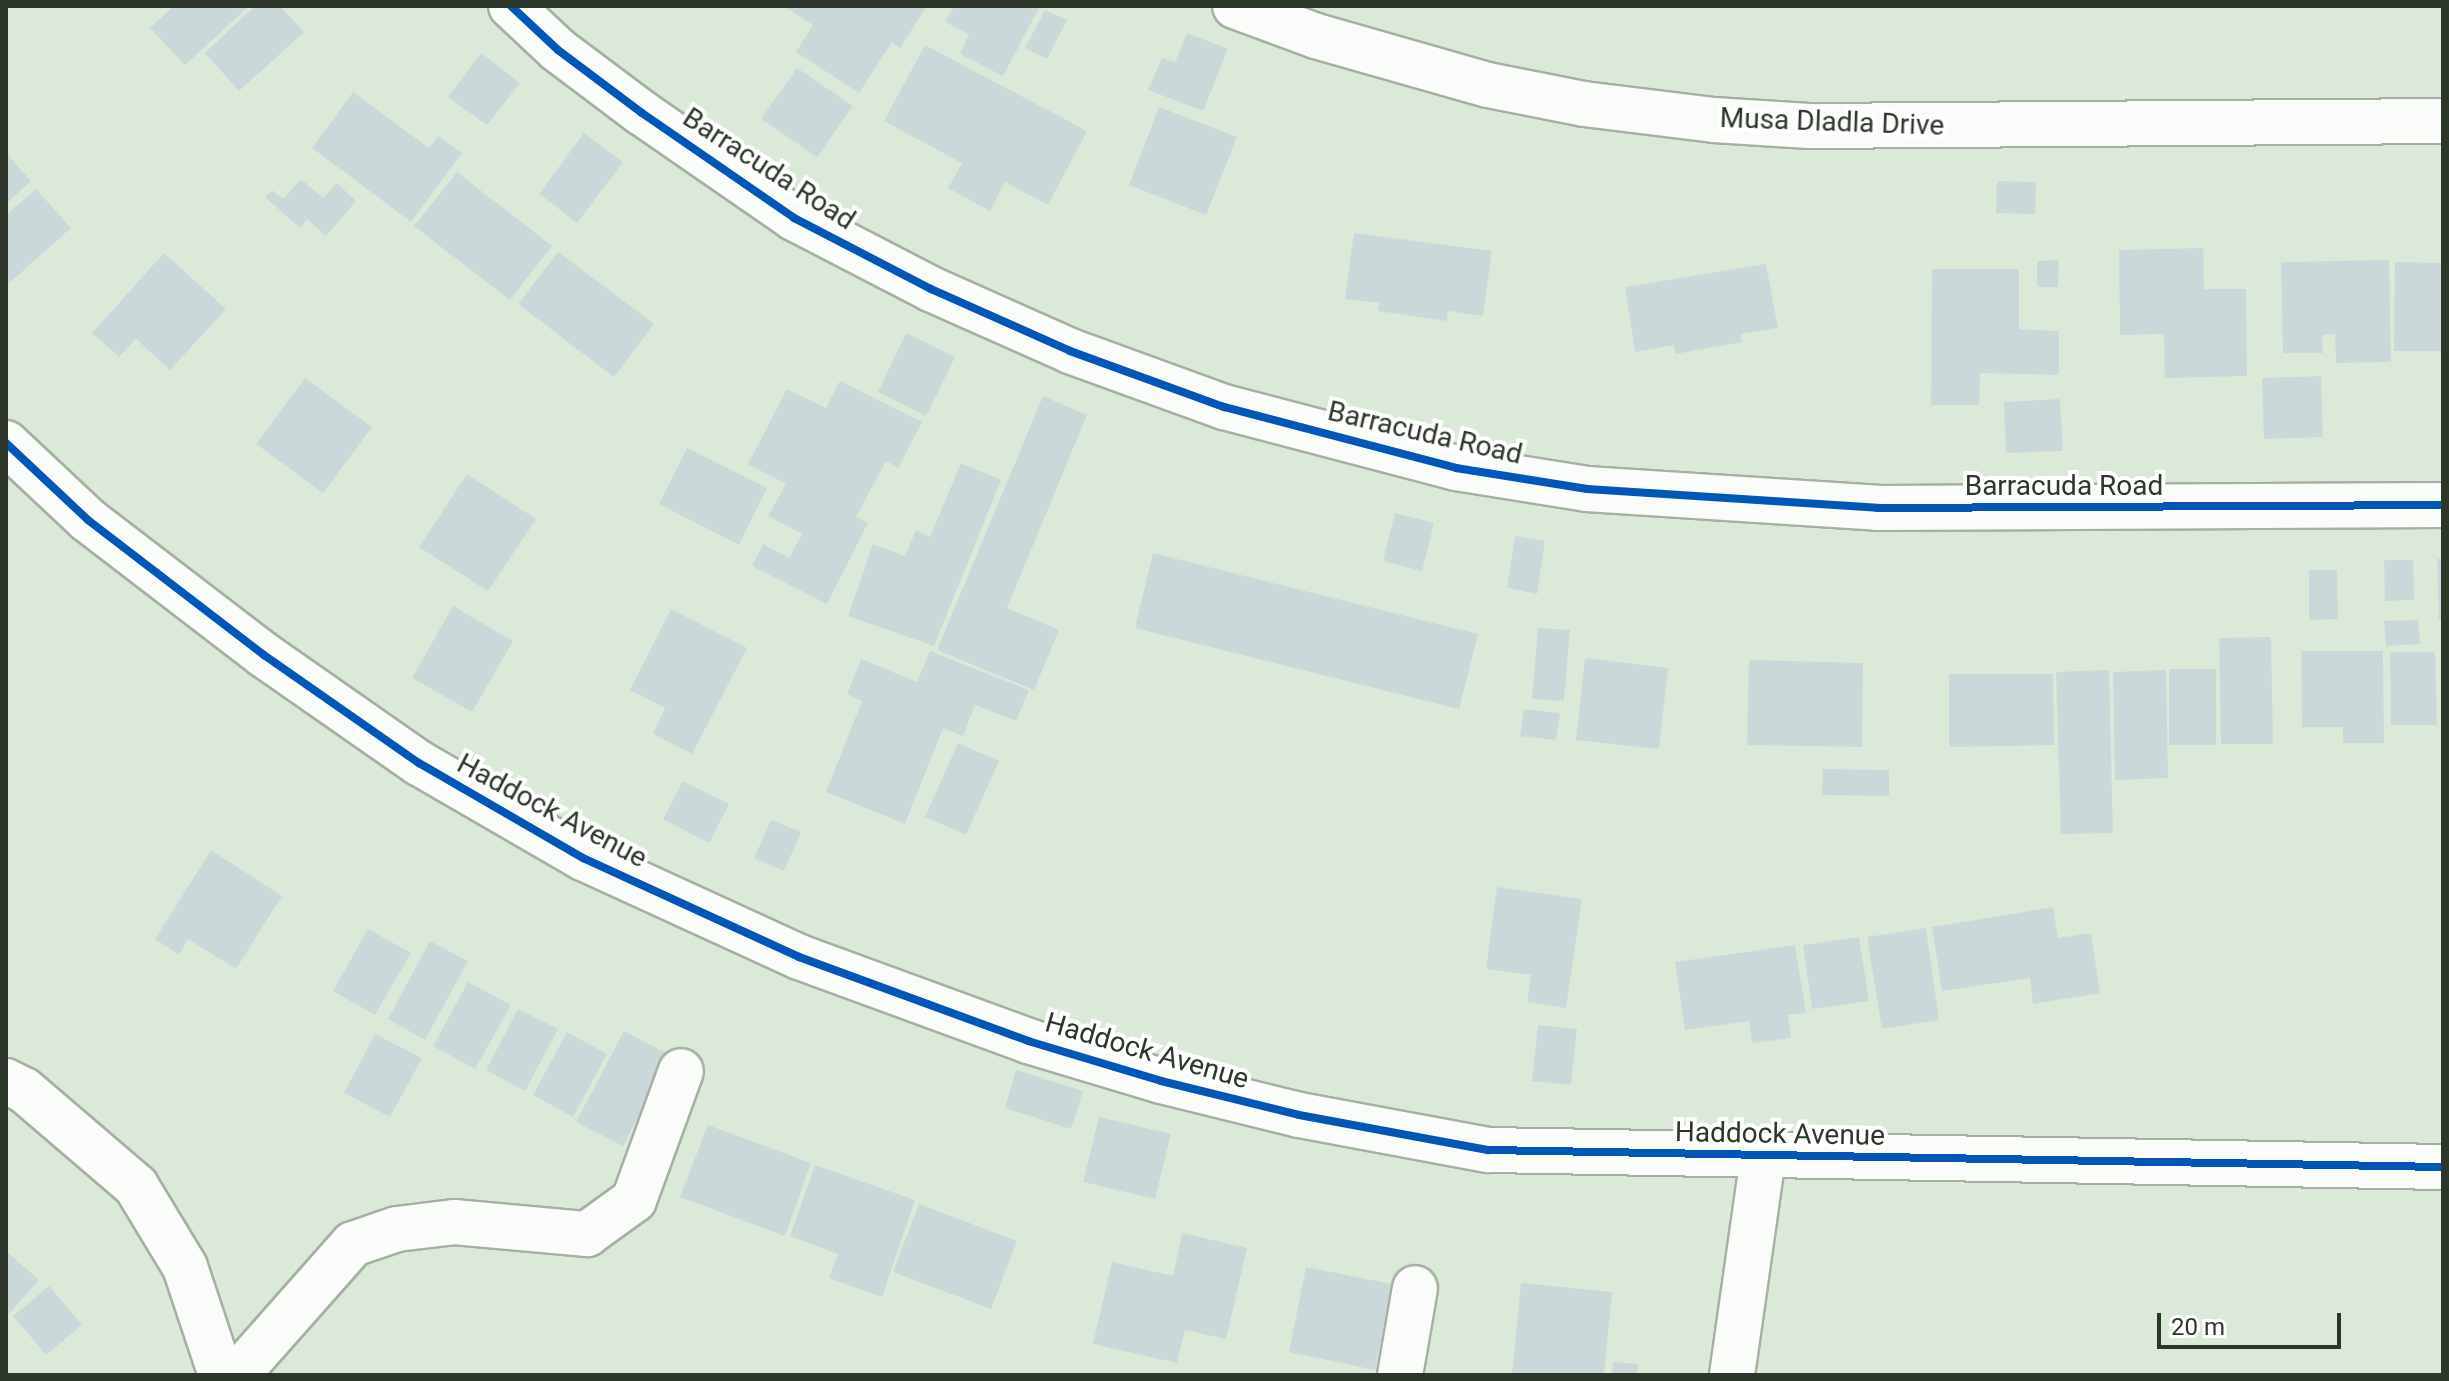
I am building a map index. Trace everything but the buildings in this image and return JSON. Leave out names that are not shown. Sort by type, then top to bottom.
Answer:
[{"type":"street","name":"Barracuda Road","points":[[511,6],[582,68],[781,209],[931,289],[1070,351],[1224,407],[1456,468],[1587,489],[1877,508],[2443,505]]},
{"type":"street","name":"Musa Dladla Drive","points":[[1235,6],[1329,40],[1488,85],[1584,104],[1714,120],[1809,126],[2443,121]]},
{"type":"street","name":"Haddock Avenue","points":[[6,443],[88,520],[264,655],[419,763],[583,858],[799,957],[1028,1041],[1161,1081],[1299,1115],[1488,1150],[2443,1167]]},
{"type":"street","points":[[237,1375],[353,1244],[397,1229],[454,1222],[587,1234],[634,1200],[681,1071]]},
{"type":"street","points":[[6,1081],[24,1090],[136,1186],[185,1267],[221,1375]]},
{"type":"street","points":[[1732,1375],[1763,1156]]},
{"type":"street","points":[[1400,1375],[1415,1288]]},
{"type":"cycle path","points":[[511,6],[558,50],[642,113],[794,218],[931,289],[1070,351],[1224,407],[1456,468],[1587,489],[1877,508],[2443,505]]},
{"type":"cycle path","points":[[6,443],[88,520],[264,655],[419,763],[583,858],[799,957],[1028,1041],[1161,1081],[1299,1115],[1488,1150],[2443,1167]]}]
